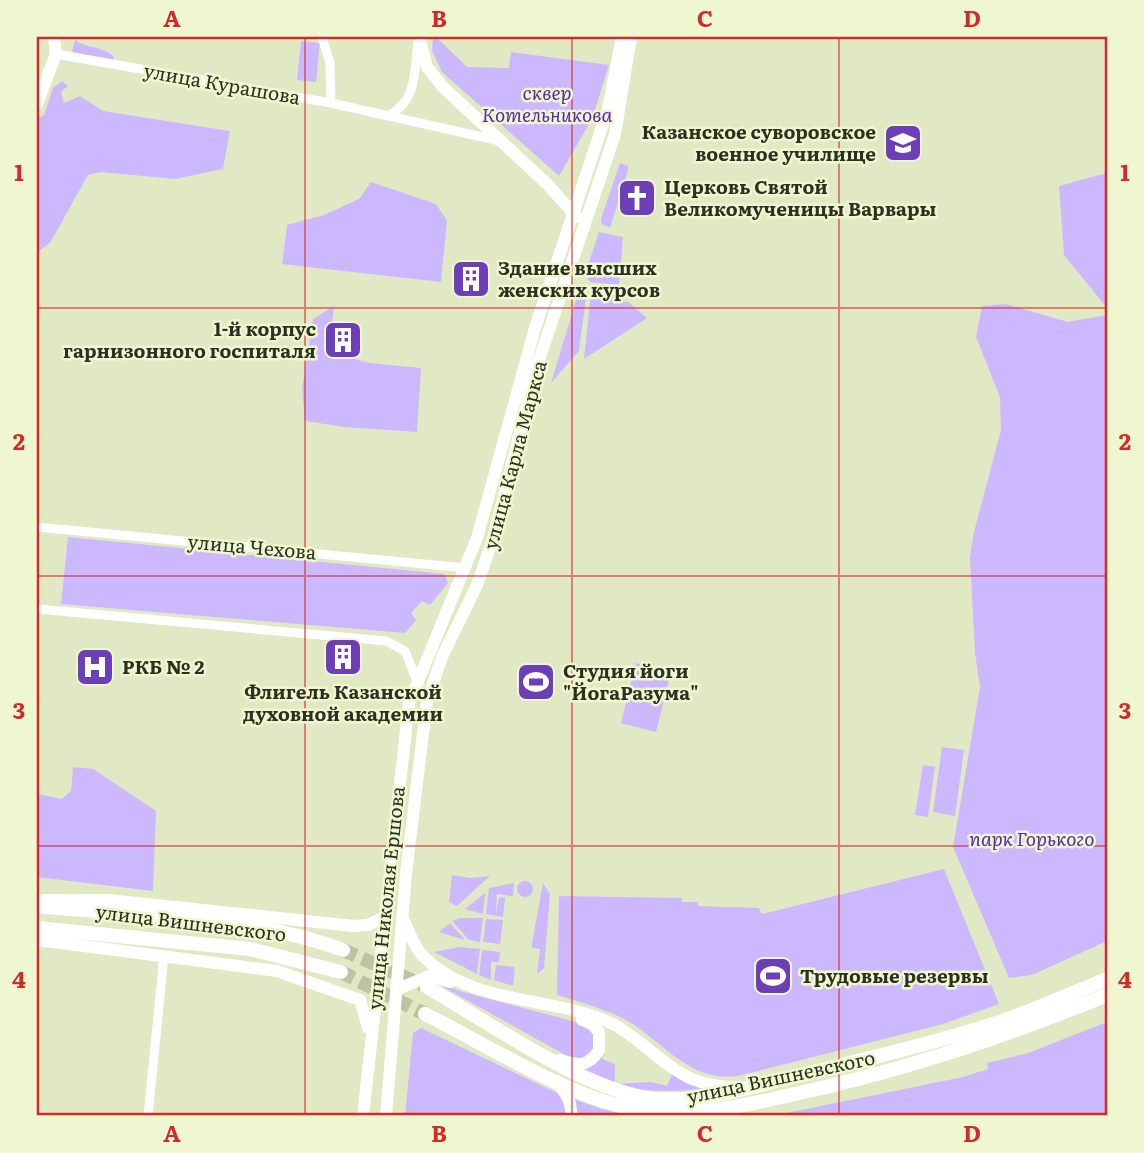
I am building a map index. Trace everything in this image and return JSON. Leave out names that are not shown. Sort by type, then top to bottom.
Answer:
[{"type":"main road","points":[[37,104],[56,54],[54,37]]},
{"type":"main road","name":"улица Карла Маркса","points":[[417,681],[466,568],[487,506],[523,367],[608,110],[622,37]]},
{"type":"main road","name":"улица Карла Маркса","points":[[406,873],[427,701],[442,657],[477,586],[488,556],[535,372],[615,134],[631,37]]},
{"type":"main road","points":[[419,38],[427,67],[443,87],[547,184],[572,215],[586,222]]},
{"type":"main road","name":"улица Николая Ершова","points":[[363,1116],[404,730],[417,681]]},
{"type":"main road","name":"улица Николая Ершова","points":[[388,1116],[406,873]]},
{"type":"main road","points":[[37,900],[109,900],[354,926],[368,925],[384,917]]},
{"type":"main road","name":"улица Вишневского","points":[[37,906],[248,927],[319,941],[343,950]]},
{"type":"main road","points":[[402,918],[421,955],[453,978],[486,991],[598,1018],[629,1034],[691,1079],[714,1086],[743,1088]]},
{"type":"main road","name":"улица Вишневского","points":[[37,929],[250,949],[341,972]]},
{"type":"main road","points":[[37,940],[292,974],[360,1000],[370,1048]]},
{"type":"main road","points":[[398,989],[421,978],[436,977],[484,996],[588,1022],[600,1037],[595,1057],[582,1065],[537,1051]]},
{"type":"main road","name":"улица Вишневского","points":[[427,987],[593,1080],[640,1097],[692,1098],[743,1088],[984,1027],[1107,979]]},
{"type":"main road","name":"улица Вишневского","points":[[425,1014],[557,1081],[615,1105],[650,1112],[691,1113],[751,1104],[924,1062],[1107,995]]},
{"type":"main road","points":[[557,1081],[569,1099],[572,1116]]},
{"type":"main road","points":[[699,1116],[751,1104]]},
{"type":"street","points":[[322,37],[330,63],[331,103]]},
{"type":"street","points":[[388,116],[400,110],[411,96],[419,38]]},
{"type":"street","name":"улица Курашова","points":[[56,54],[331,103],[502,141]]},
{"type":"street","name":"улица Чехова","points":[[37,527],[466,568]]},
{"type":"street","points":[[37,608],[386,641],[405,651],[417,681]]},
{"type":"street","points":[[148,1116],[164,956]]},
{"type":"green space","name":"сквер Котельникова","points":[[433,37],[467,67],[509,68],[511,52],[609,65],[592,119],[559,176],[442,72],[432,51]]},
{"type":"green space","points":[[75,40],[110,53],[114,57],[111,66],[89,63],[72,51]]},
{"type":"green space","points":[[301,41],[320,43],[316,82],[297,80]]},
{"type":"green space","points":[[62,81],[68,86],[61,92],[64,103],[80,96],[103,111],[230,131],[223,169],[175,179],[101,172],[88,175],[50,243],[37,252],[37,118],[44,115],[53,88]]},
{"type":"green space","points":[[620,163],[628,166],[628,171],[610,228],[602,224],[601,219]]},
{"type":"green space","points":[[1106,173],[1107,308],[1064,255],[1059,186]]},
{"type":"green space","points":[[371,182],[436,204],[447,221],[441,282],[282,264],[287,225],[324,215],[359,199]]},
{"type":"green space","points":[[599,232],[623,237],[619,285],[590,282],[585,274]]},
{"type":"green space","points":[[579,290],[586,298],[579,351],[551,383]]},
{"type":"green space","points":[[591,292],[619,295],[618,301],[628,302],[647,318],[584,359]]},
{"type":"green space","name":"парк Горького","points":[[1006,304],[1068,322],[1107,315],[1107,941],[1032,975],[1009,978],[953,847],[980,687],[975,653],[970,559],[973,536],[1001,430],[1000,397],[976,337],[982,306]]},
{"type":"green space","points":[[334,306],[329,351],[369,363],[421,368],[417,432],[344,427],[305,421],[302,389],[313,319]]},
{"type":"green space","points":[[68,537],[444,574],[448,583],[430,605],[422,601],[411,613],[416,620],[405,633],[61,604]]},
{"type":"green space","points":[[636,663],[671,672],[656,732],[621,723]]},
{"type":"green space","points":[[942,747],[964,750],[955,816],[933,812]]},
{"type":"green space","points":[[923,765],[935,767],[928,817],[915,815]]},
{"type":"green space","points":[[73,767],[93,769],[156,811],[153,891],[37,877],[37,794],[62,799],[71,791]]},
{"type":"green space","name":"Трудовые резервы","points":[[944,869],[999,1004],[943,1024],[738,1076],[720,1076],[690,1067],[624,1019],[557,995],[559,896],[682,898],[682,902],[698,902],[698,906],[759,908],[762,914]]},
{"type":"green space","points":[[452,875],[470,878],[490,876],[457,906],[449,902]]},
{"type":"green space","points":[[522,881],[528,881],[533,889],[531,895],[522,897],[517,892],[517,886]]},
{"type":"green space","points":[[514,883],[513,896],[497,894],[496,914],[499,897],[505,898],[503,917],[486,914],[489,888]]},
{"type":"green space","points":[[543,883],[550,894],[544,968],[537,974],[540,949],[532,948],[532,943]]},
{"type":"green space","points":[[485,893],[483,914],[465,909]]},
{"type":"green space","points":[[460,918],[483,918],[480,942],[469,940],[452,921]]},
{"type":"green space","points":[[486,919],[503,920],[500,944],[483,942]]},
{"type":"green space","points":[[450,923],[465,940],[439,932]]},
{"type":"green space","points":[[460,947],[480,949],[477,974],[434,952]]},
{"type":"green space","points":[[482,950],[492,951],[492,954],[493,951],[500,952],[499,962],[491,962],[491,980],[479,975]]},
{"type":"green space","points":[[496,965],[515,967],[513,986],[494,980]]},
{"type":"green space","points":[[429,979],[463,992],[584,1024],[595,1034],[594,1052],[576,1061]]},
{"type":"green space","points":[[1107,1022],[1107,1116],[772,1116],[963,1077],[988,1069],[987,1063],[1028,1053]]},
{"type":"green space","points":[[421,1028],[559,1094],[569,1116],[405,1116],[413,1033]]},
{"type":"green space","points":[[605,1035],[602,1059],[615,1064],[615,1084],[651,1082],[667,1086],[673,1072],[707,1088],[678,1091],[642,1090],[608,1083],[594,1077],[584,1069]]},
{"type":"green space","points":[[573,1099],[602,1109],[642,1116],[576,1116]]},
{"type":"tunnel","points":[[343,950],[422,985]]},
{"type":"tunnel","points":[[341,972],[425,1014]]},
{"type":"place","name":"Казанское суворовское военное училище","points":[[903,143]]},
{"type":"place","name":"Церковь Святой Великомученицы Варвары","points":[[637,198]]},
{"type":"place","name":"Здание высших женских курсов","points":[[471,279]]},
{"type":"place","name":"1-й корпус гарнизонного госпиталя","points":[[343,340]]},
{"type":"place","name":"Флигель Казанской духовной академии","points":[[343,657]]},
{"type":"place","name":"РКБ № 2","points":[[95,667]]},
{"type":"place","name":"Студия йоги \"ЙогаРазума\"","points":[[536,682]]},
{"type":"place","name":"Трудовые резервы","points":[[773,976]]}]
